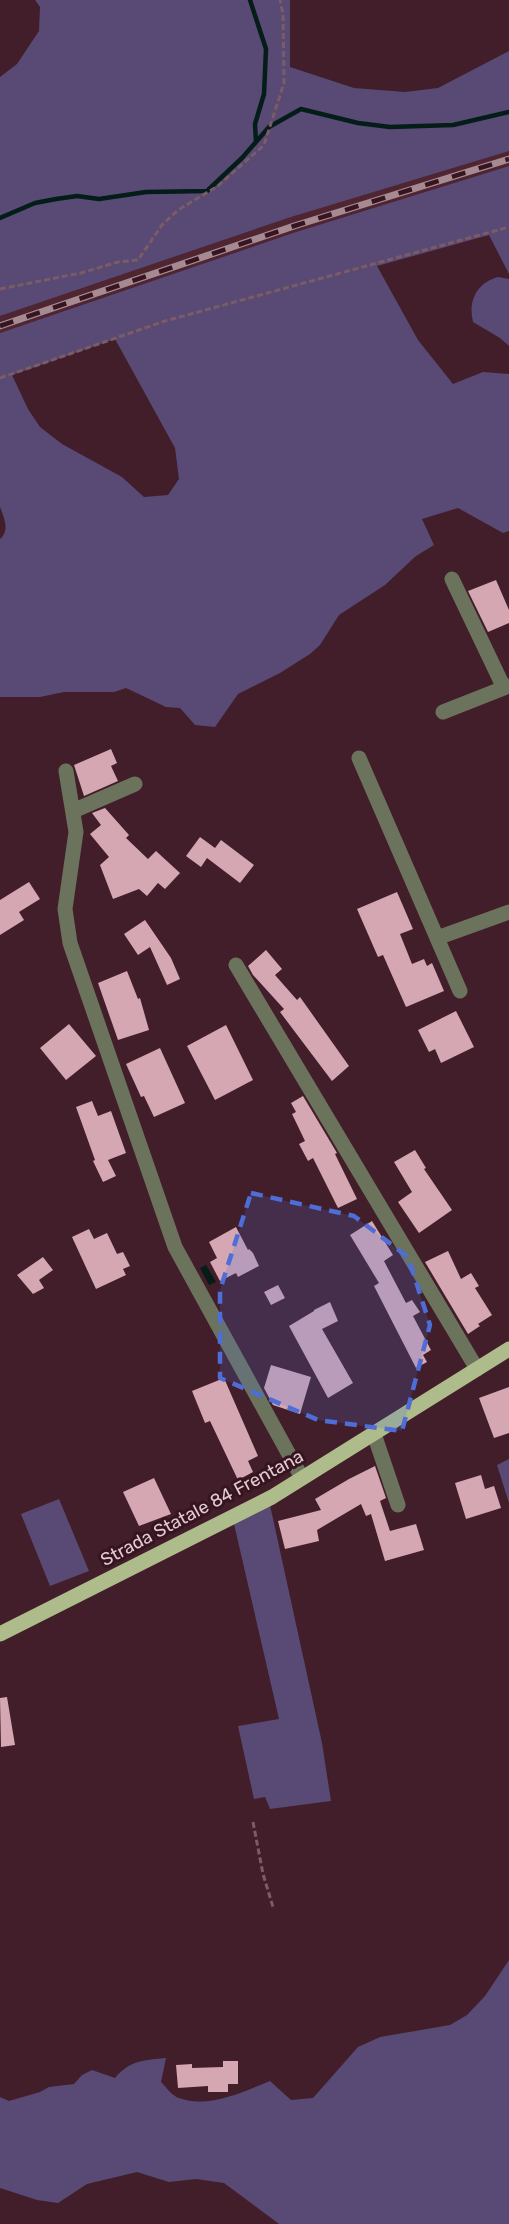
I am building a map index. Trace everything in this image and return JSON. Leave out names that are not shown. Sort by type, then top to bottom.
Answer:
[{"type":"main road","name":"Strada Statale 84 Frentana","points":[[0,1634],[261,1502],[374,1434],[509,1348]]},
{"type":"street","points":[[443,712],[507,687],[452,579]]},
{"type":"street","points":[[359,758],[460,991]]},
{"type":"street","points":[[66,771],[76,835],[65,909],[70,943],[175,1247],[302,1478]]},
{"type":"street","points":[[73,811],[135,784]]},
{"type":"street","points":[[437,938],[509,912]]},
{"type":"street","points":[[236,965],[477,1369]]},
{"type":"street","points":[[374,1434],[398,1504]]},
{"type":"path","points":[[0,289],[81,273],[118,262],[138,260],[162,225],[178,210],[218,186],[264,145],[284,83],[284,14],[280,0]]},
{"type":"path","points":[[0,378],[165,321],[509,227]]},
{"type":"path","points":[[253,1822],[263,1874],[273,1907]]},
{"type":"highlighted area","points":[[251,1193],[354,1216],[408,1257],[430,1325],[402,1431],[318,1420],[220,1378],[220,1290]]},
{"type":"shaded area","points":[[35,0],[290,0],[290,67],[354,88],[405,92],[438,88],[509,51],[509,151],[291,217],[0,316],[0,77],[17,64],[39,31],[40,7]]},
{"type":"shaded area","points":[[509,149],[509,166],[296,232],[0,333],[0,316],[291,217]]},
{"type":"shaded area","points":[[509,166],[509,274],[489,235],[377,266],[418,340],[453,384],[483,372],[509,374],[509,531],[503,533],[458,508],[422,519],[434,545],[416,556],[385,585],[339,615],[320,645],[310,654],[280,673],[238,694],[215,727],[195,725],[180,708],[166,707],[126,688],[114,692],[64,692],[40,697],[0,697],[0,539],[5,528],[0,507],[0,333],[296,232]],"holes":[[[115,339],[175,448],[179,479],[168,495],[144,497],[122,477],[62,444],[40,427],[28,409],[12,375]]]},
{"type":"shaded area","points":[[498,277],[509,279],[509,346],[473,322],[472,307],[475,294],[484,284]]},
{"type":"shaded area","points":[[206,1265],[216,1282],[209,1285],[200,1268]]},
{"type":"shaded area","points":[[509,1459],[509,1503],[497,1465]]},
{"type":"shaded area","points":[[59,1499],[89,1571],[50,1586],[21,1514]]},
{"type":"shaded area","points":[[270,1505],[322,1743],[331,1801],[270,1809],[265,1797],[254,1799],[238,1726],[279,1719],[234,1524]]},
{"type":"shaded area","points":[[509,1960],[509,2224],[279,2224],[224,2183],[196,2179],[169,2182],[137,2172],[87,2184],[58,2203],[37,2200],[0,2188],[0,2097],[9,2101],[49,2087],[74,2084],[82,2075],[92,2070],[115,2078],[132,2064],[166,2058],[161,2082],[176,2097],[190,2101],[202,2102],[225,2098],[270,2081],[291,2100],[313,2098],[358,2047],[380,2037],[450,2025],[467,2015],[485,1996]]},
{"type":"building","points":[[496,580],[509,610],[509,623],[488,632],[468,591]]},
{"type":"building","points":[[111,749],[117,763],[111,766],[118,781],[84,796],[74,765]]},
{"type":"building","points":[[105,808],[129,835],[126,838],[148,859],[156,851],[180,873],[165,889],[158,883],[147,896],[139,889],[113,899],[100,865],[109,857],[90,834],[101,825],[92,813]]},
{"type":"building","points":[[200,837],[215,848],[221,840],[254,865],[240,883],[207,858],[201,867],[186,856]]},
{"type":"building","points":[[29,882],[40,899],[19,912],[24,920],[0,935],[0,900]]},
{"type":"building","points":[[397,892],[413,929],[400,934],[412,964],[424,959],[427,966],[432,963],[444,991],[406,1007],[383,955],[378,957],[357,909]]},
{"type":"building","points":[[145,920],[171,958],[180,979],[167,985],[150,947],[138,955],[124,934]]},
{"type":"building","points":[[266,950],[282,969],[275,975],[297,1000],[300,997],[349,1066],[332,1081],[280,1012],[284,1009],[253,975],[248,966]]},
{"type":"building","points":[[127,971],[138,999],[140,998],[149,1030],[118,1040],[98,983]]},
{"type":"building","points":[[456,1011],[474,1047],[441,1063],[435,1049],[429,1052],[418,1030]]},
{"type":"building","points":[[69,1024],[96,1056],[66,1080],[40,1048]]},
{"type":"building","points":[[226,1025],[253,1080],[215,1100],[187,1046]]},
{"type":"building","points":[[160,1048],[185,1103],[154,1117],[144,1096],[141,1097],[126,1064]]},
{"type":"building","points":[[303,1096],[337,1153],[335,1154],[357,1199],[338,1208],[313,1158],[308,1161],[299,1144],[305,1141],[292,1114],[296,1112],[291,1103]]},
{"type":"building","points":[[92,1101],[98,1116],[111,1111],[126,1153],[108,1160],[116,1176],[103,1182],[93,1161],[95,1160],[76,1107]]},
{"type":"building","points":[[415,1150],[426,1168],[424,1169],[452,1210],[419,1233],[398,1202],[412,1192],[394,1162]]},
{"type":"building","points":[[372,1221],[393,1255],[384,1261],[406,1303],[412,1300],[420,1312],[413,1316],[431,1350],[423,1355],[427,1362],[416,1368],[374,1286],[379,1283],[350,1235]]},
{"type":"building","points":[[236,1227],[259,1266],[238,1277],[236,1273],[220,1281],[210,1262],[217,1258],[209,1242]]},
{"type":"building","points":[[89,1229],[94,1239],[107,1233],[117,1254],[123,1252],[130,1266],[123,1269],[126,1275],[96,1289],[72,1237]]},
{"type":"building","points":[[448,1251],[461,1279],[471,1273],[479,1286],[475,1288],[492,1315],[468,1334],[425,1262]]},
{"type":"building","points":[[43,1257],[53,1270],[39,1280],[44,1288],[33,1294],[17,1275]]},
{"type":"building","points":[[278,1285],[285,1298],[271,1305],[264,1292]]},
{"type":"building","points":[[330,1302],[338,1321],[322,1329],[353,1383],[328,1398],[289,1326]]},
{"type":"building","points":[[271,1365],[311,1377],[300,1414],[273,1405],[264,1388]]},
{"type":"building","points":[[224,1378],[258,1456],[248,1461],[253,1472],[238,1480],[210,1421],[205,1423],[192,1391]]},
{"type":"building","points":[[509,1387],[509,1433],[494,1438],[479,1398]]},
{"type":"building","points":[[375,1466],[386,1498],[380,1501],[390,1531],[416,1524],[424,1550],[385,1561],[371,1514],[366,1516],[361,1504],[317,1530],[319,1541],[285,1549],[278,1521],[321,1510],[315,1499]]},
{"type":"building","points":[[481,1475],[485,1489],[494,1486],[501,1508],[466,1519],[455,1483]]},
{"type":"building","points":[[154,1478],[171,1514],[139,1526],[123,1492]]},
{"type":"building","points":[[7,1697],[15,1745],[1,1747],[0,1698]]},
{"type":"building","points":[[223,2061],[238,2061],[238,2084],[228,2084],[228,2092],[208,2092],[208,2086],[178,2088],[176,2065],[192,2064],[192,2068],[223,2067]]},
{"type":"waterway","points":[[250,0],[266,49],[264,94],[255,124],[256,142]]},
{"type":"waterway","points":[[0,218],[35,203],[77,196],[99,199],[146,192],[207,191],[242,158],[269,127],[301,109],[358,123],[390,127],[453,125],[509,112]]},
{"type":"railway","points":[[0,326],[294,226],[509,159]]}]
